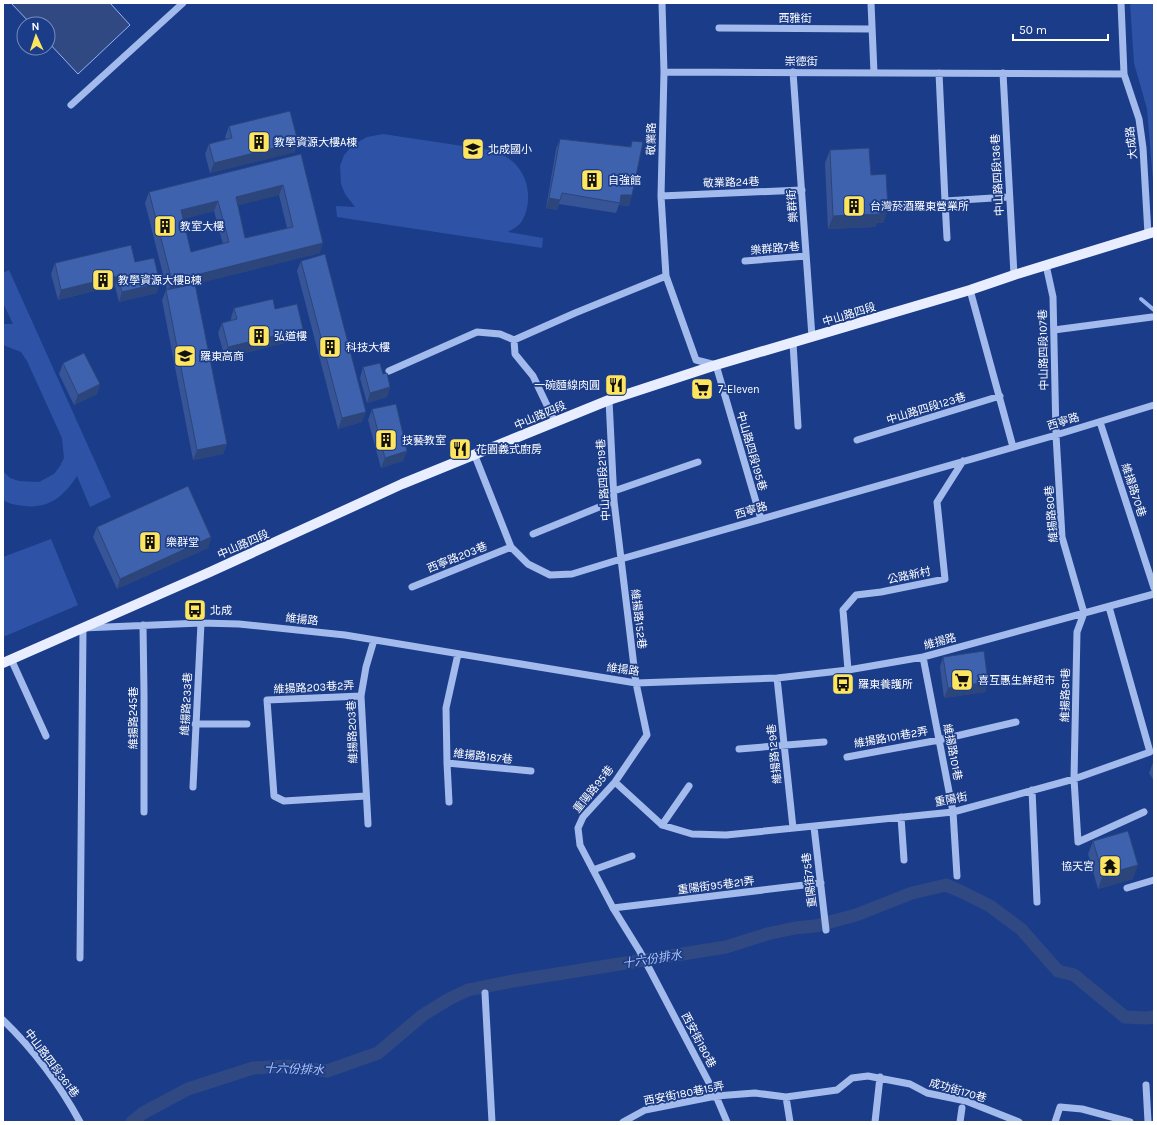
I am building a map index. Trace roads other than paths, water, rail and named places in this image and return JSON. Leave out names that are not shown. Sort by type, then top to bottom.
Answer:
[{"type":"main road","name":"中山路四段","points":[[7,661],[210,572],[402,484],[475,456],[609,400],[1151,233]]},
{"type":"street","points":[[71,105],[183,3]]},
{"type":"street","name":"敬業路","points":[[662,3],[664,72],[661,196],[666,276],[696,360],[716,366]]},
{"type":"street","points":[[871,3],[874,73]]},
{"type":"street","name":"大成路","points":[[1122,3],[1124,74],[1139,119],[1151,233]]},
{"type":"street","name":"西雅街","points":[[719,28],[871,29]]},
{"type":"street","name":"崇德街","points":[[664,72],[1124,74]]},
{"type":"street","name":"樂群街","points":[[793,72],[812,337]]},
{"type":"street","points":[[939,73],[947,238]]},
{"type":"street","name":"中山路四段136巷","points":[[1003,73],[1014,275]]},
{"type":"street","name":"敬業路24巷","points":[[661,196],[802,190]]},
{"type":"street","points":[[945,201],[1009,197]]},
{"type":"street","name":"樂群路7巷","points":[[745,261],[806,256]]},
{"type":"street","name":"中山路四段107巷","points":[[1046,265],[1053,297],[1056,435]]},
{"type":"street","points":[[389,371],[477,332],[500,334],[514,340],[575,313],[666,276]]},
{"type":"street","points":[[970,290],[1013,447]]},
{"type":"street","points":[[1054,330],[1152,317]]},
{"type":"street","points":[[514,340],[515,354],[533,376],[555,422]]},
{"type":"street","points":[[793,343],[798,426]]},
{"type":"street","name":"中山路四段195巷","points":[[716,366],[761,519]]},
{"type":"street","name":"中山路四段123巷","points":[[858,440],[1000,396]]},
{"type":"street","name":"中山路四段219巷","points":[[609,400],[614,501],[621,558]]},
{"type":"street","name":"西寧路","points":[[475,456],[511,547],[528,564],[550,575],[572,574],[621,558],[1154,406]]},
{"type":"street","name":"維揚路70巷","points":[[1100,422],[1154,588]]},
{"type":"street","name":"維揚路80巷","points":[[1056,435],[1062,537],[1084,613]]},
{"type":"street","name":"公路新村","points":[[848,670],[843,610],[856,595],[881,592],[945,579],[937,502],[963,461]]},
{"type":"street","points":[[614,491],[698,462]]},
{"type":"street","points":[[533,534],[614,501]]},
{"type":"street","name":"西寧路203巷","points":[[412,587],[511,547]]},
{"type":"street","name":"維揚路152巷","points":[[621,558],[636,683]]},
{"type":"street","name":"維揚路","points":[[83,628],[200,623],[239,624],[345,635],[636,683],[776,678],[848,670],[923,657],[1154,594]]},
{"type":"street","name":"重陽街","points":[[615,782],[662,825],[692,834],[726,835],[954,812],[1074,779],[1150,752],[1109,606]]},
{"type":"street","name":"維揚路81巷","points":[[1084,613],[1077,632],[1074,779],[1078,842],[1144,812]]},
{"type":"street","name":"維揚路233巷","points":[[193,787],[200,623]]},
{"type":"street","name":"維揚路245巷","points":[[143,625],[144,812]]},
{"type":"street","points":[[80,958],[83,628]]},
{"type":"street","name":"維揚路203巷","points":[[368,824],[361,696],[366,667],[374,640]]},
{"type":"street","name":"維揚路187巷","points":[[458,654],[446,708],[447,763],[531,771]]},
{"type":"street","name":"維揚路101巷","points":[[923,657],[954,812],[957,876]]},
{"type":"street","points":[[7,661],[46,736]]},
{"type":"street","name":"維揚路129巷","points":[[776,678],[793,828]]},
{"type":"street","name":"重陽路95巷","points":[[636,683],[647,735],[615,782],[583,817],[578,828],[580,845],[613,908],[639,950]]},
{"type":"street","name":"維揚路203巷2弄","points":[[361,696],[267,700],[274,796],[284,801],[366,796]]},
{"type":"street","name":"維揚路101巷2弄","points":[[847,757],[939,740],[1016,722]]},
{"type":"street","points":[[196,724],[247,724]]},
{"type":"street","points":[[739,749],[824,742]]},
{"type":"street","points":[[447,763],[449,802]]},
{"type":"street","points":[[662,825],[689,786]]},
{"type":"street","points":[[1032,790],[1037,902]]},
{"type":"street","points":[[900,817],[904,860]]},
{"type":"street","name":"重陽街75巷","points":[[814,827],[826,930]]},
{"type":"street","points":[[593,870],[632,856]]},
{"type":"street","points":[[1127,888],[1154,880]]},
{"type":"street","name":"重陽街95巷21弄","points":[[613,908],[821,883]]},
{"type":"street","name":"西安街180巷","points":[[639,950],[716,1096],[727,1122]]},
{"type":"street","points":[[485,993],[492,1122]]},
{"type":"street","name":"中山路四段361巷","points":[[3,1020],[13,1029],[46,1070],[68,1100],[80,1122]]},
{"type":"street","name":"西安街180巷15弄","points":[[623,1122],[645,1110],[716,1096],[755,1093],[786,1097],[837,1090],[852,1078],[868,1076]]},
{"type":"street","name":"成功街170巷","points":[[868,1076],[880,1077],[910,1084],[927,1093],[966,1101],[1019,1122]]},
{"type":"street","points":[[875,1122],[880,1077]]},
{"type":"street","points":[[1146,1085],[1148,1122]]},
{"type":"street","points":[[786,1097],[790,1122]]},
{"type":"street","points":[[1055,1122],[1060,1107],[1082,1108],[1130,1122]]},
{"type":"street","points":[[960,1122],[962,1108]]},
{"type":"waterway","points":[[1141,299],[1154,310]]},
{"type":"waterway","name":"十六份排水","points":[[132,1122],[143,1113],[188,1089],[253,1068],[288,1066],[327,1071],[378,1053],[423,1015],[449,999],[468,990],[513,981],[726,947],[767,934],[795,928],[815,926],[856,915],[912,893],[946,885],[990,906],[1021,929],[1058,971],[1074,975],[1125,1017],[1154,1017]]},
{"type":"place","name":"教學資源大樓A棟","points":[[259,142]]},
{"type":"place","name":"北成國小","points":[[473,149]]},
{"type":"place","name":"自強館","points":[[592,180]]},
{"type":"place","name":"台灣菸酒羅東營業所","points":[[854,206]]},
{"type":"place","name":"教室大樓","points":[[165,226]]},
{"type":"place","name":"教學資源大樓B棟","points":[[103,280]]},
{"type":"place","name":"弘道樓","points":[[259,336]]},
{"type":"place","name":"科技大樓","points":[[330,347]]},
{"type":"place","name":"羅東高商","points":[[185,356]]},
{"type":"place","name":"一碗麵線肉圓","points":[[616,385]]},
{"type":"place","name":"7-Eleven","points":[[702,389]]},
{"type":"place","name":"技藝教室","points":[[386,440]]},
{"type":"place","name":"花園義式廚房","points":[[460,449]]},
{"type":"place","name":"樂群堂","points":[[150,542]]},
{"type":"place","name":"北成","points":[[195,610]]},
{"type":"place","name":"喜互惠生鮮超市","points":[[962,680]]},
{"type":"place","name":"羅東養護所","points":[[843,684]]},
{"type":"place","name":"協天宮","points":[[1110,866]]}]
